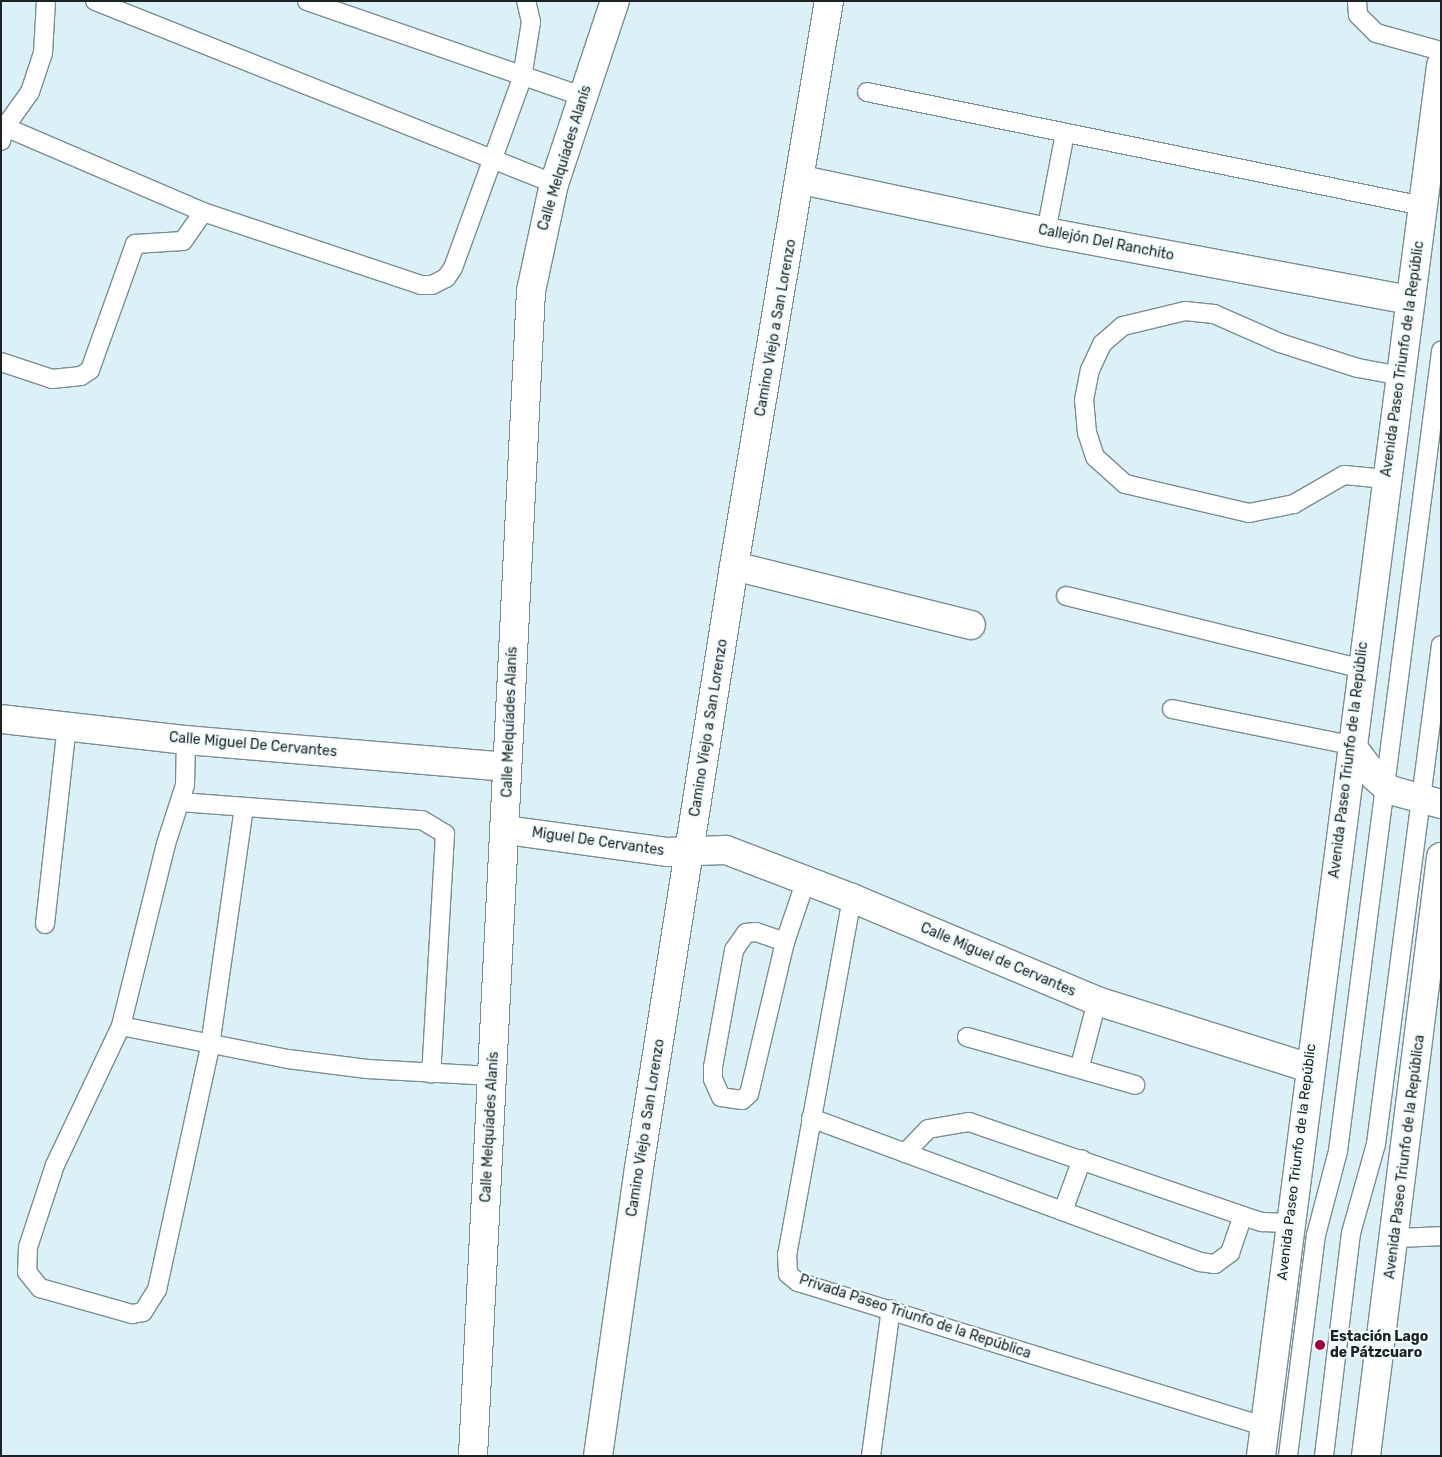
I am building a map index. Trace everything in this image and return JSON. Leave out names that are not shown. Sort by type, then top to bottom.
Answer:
[{"type":"street","name":"Calle Melquíades Alanís","points":[[474,1456],[506,830],[506,767],[531,291],[554,184],[615,1]]},
{"type":"street","name":"Camino Viejo a San Lorenzo","points":[[598,1456],[734,566],[802,180],[829,1]]},
{"type":"street","name":"Avenida Paseo Triunfo de la Repúblic","points":[[1261,1456],[1288,1222],[1441,66]]},
{"type":"street","name":"Callejón Del Ranchito","points":[[802,180],[1046,232],[1411,300]]},
{"type":"street","points":[[734,566],[971,625]]},
{"type":"street","name":"Calle Miguel De Cervantes","points":[[1,719],[186,740],[506,767]]},
{"type":"street","points":[[1351,745],[1385,786],[1431,803]]},
{"type":"street","name":"Miguel De Cervantes","points":[[506,830],[689,852]]},
{"type":"street","name":"Calle Miguel de Cervantes","points":[[689,852],[726,850],[852,898],[1097,1002],[1309,1068]]},
{"type":"street","name":"Avenida Paseo Triunfo de la República","points":[[1366,1456],[1396,1238],[1441,857]]},
{"type":"lane","points":[[46,1],[40,60],[30,92],[3,134],[203,212],[420,285],[432,285],[446,278],[453,268],[522,78],[530,22],[526,1]]},
{"type":"lane","points":[[95,1],[554,184]]},
{"type":"lane","points":[[307,1],[522,78],[584,97]]},
{"type":"lane","points":[[1357,1],[1358,15],[1376,33],[1441,51]]},
{"type":"lane","points":[[866,92],[1423,206]]},
{"type":"lane","points":[[1046,232],[1065,133]]},
{"type":"lane","points":[[1,362],[52,379],[80,376],[90,370],[134,244],[183,241],[203,212]]},
{"type":"lane","points":[[1386,480],[1344,475],[1294,504],[1249,513],[1125,484],[1095,457],[1087,434],[1084,400],[1090,370],[1102,344],[1123,326],[1186,311],[1214,314],[1280,343],[1358,368],[1400,376]]},
{"type":"lane","points":[[1288,1456],[1316,1235],[1338,1151],[1441,351]]},
{"type":"lane","points":[[1066,596],[1360,668]]},
{"type":"lane","points":[[1324,1456],[1351,1233],[1376,1144],[1431,803],[1441,645]]},
{"type":"lane","points":[[1172,709],[1351,745]]},
{"type":"lane","points":[[45,924],[67,726]]},
{"type":"lane","points":[[186,740],[185,785],[120,1026],[55,1165],[27,1258],[31,1282],[40,1288],[116,1312],[143,1312],[157,1290],[210,1046],[244,807]]},
{"type":"lane","points":[[180,802],[422,820],[445,834],[431,1074]]},
{"type":"lane","points":[[785,942],[756,932],[746,933],[734,950],[713,1067],[713,1079],[721,1097],[742,1100],[749,1094],[785,942],[806,880]]},
{"type":"lane","name":"Privada Paseo Triunfo de la República","points":[[852,898],[787,1254],[788,1274],[798,1282],[891,1309],[1265,1427]]},
{"type":"lane","points":[[1080,1066],[1097,1002]]},
{"type":"lane","points":[[120,1026],[210,1046],[431,1074],[492,1076]]},
{"type":"lane","points":[[967,1037],[1080,1066],[1135,1085]]},
{"type":"lane","points":[[811,1118],[1063,1211],[1215,1264],[1230,1254],[1242,1216]]},
{"type":"lane","points":[[905,1153],[928,1129],[969,1122],[1082,1159],[1242,1216],[1262,1222],[1288,1222]]},
{"type":"lane","points":[[1063,1211],[1082,1159]]},
{"type":"lane","points":[[1396,1238],[1441,1236]]},
{"type":"lane","points":[[871,1456],[891,1309]]},
{"type":"place","name":"Estación Lago de Pátzcuaro","points":[[1320,1345]]}]
